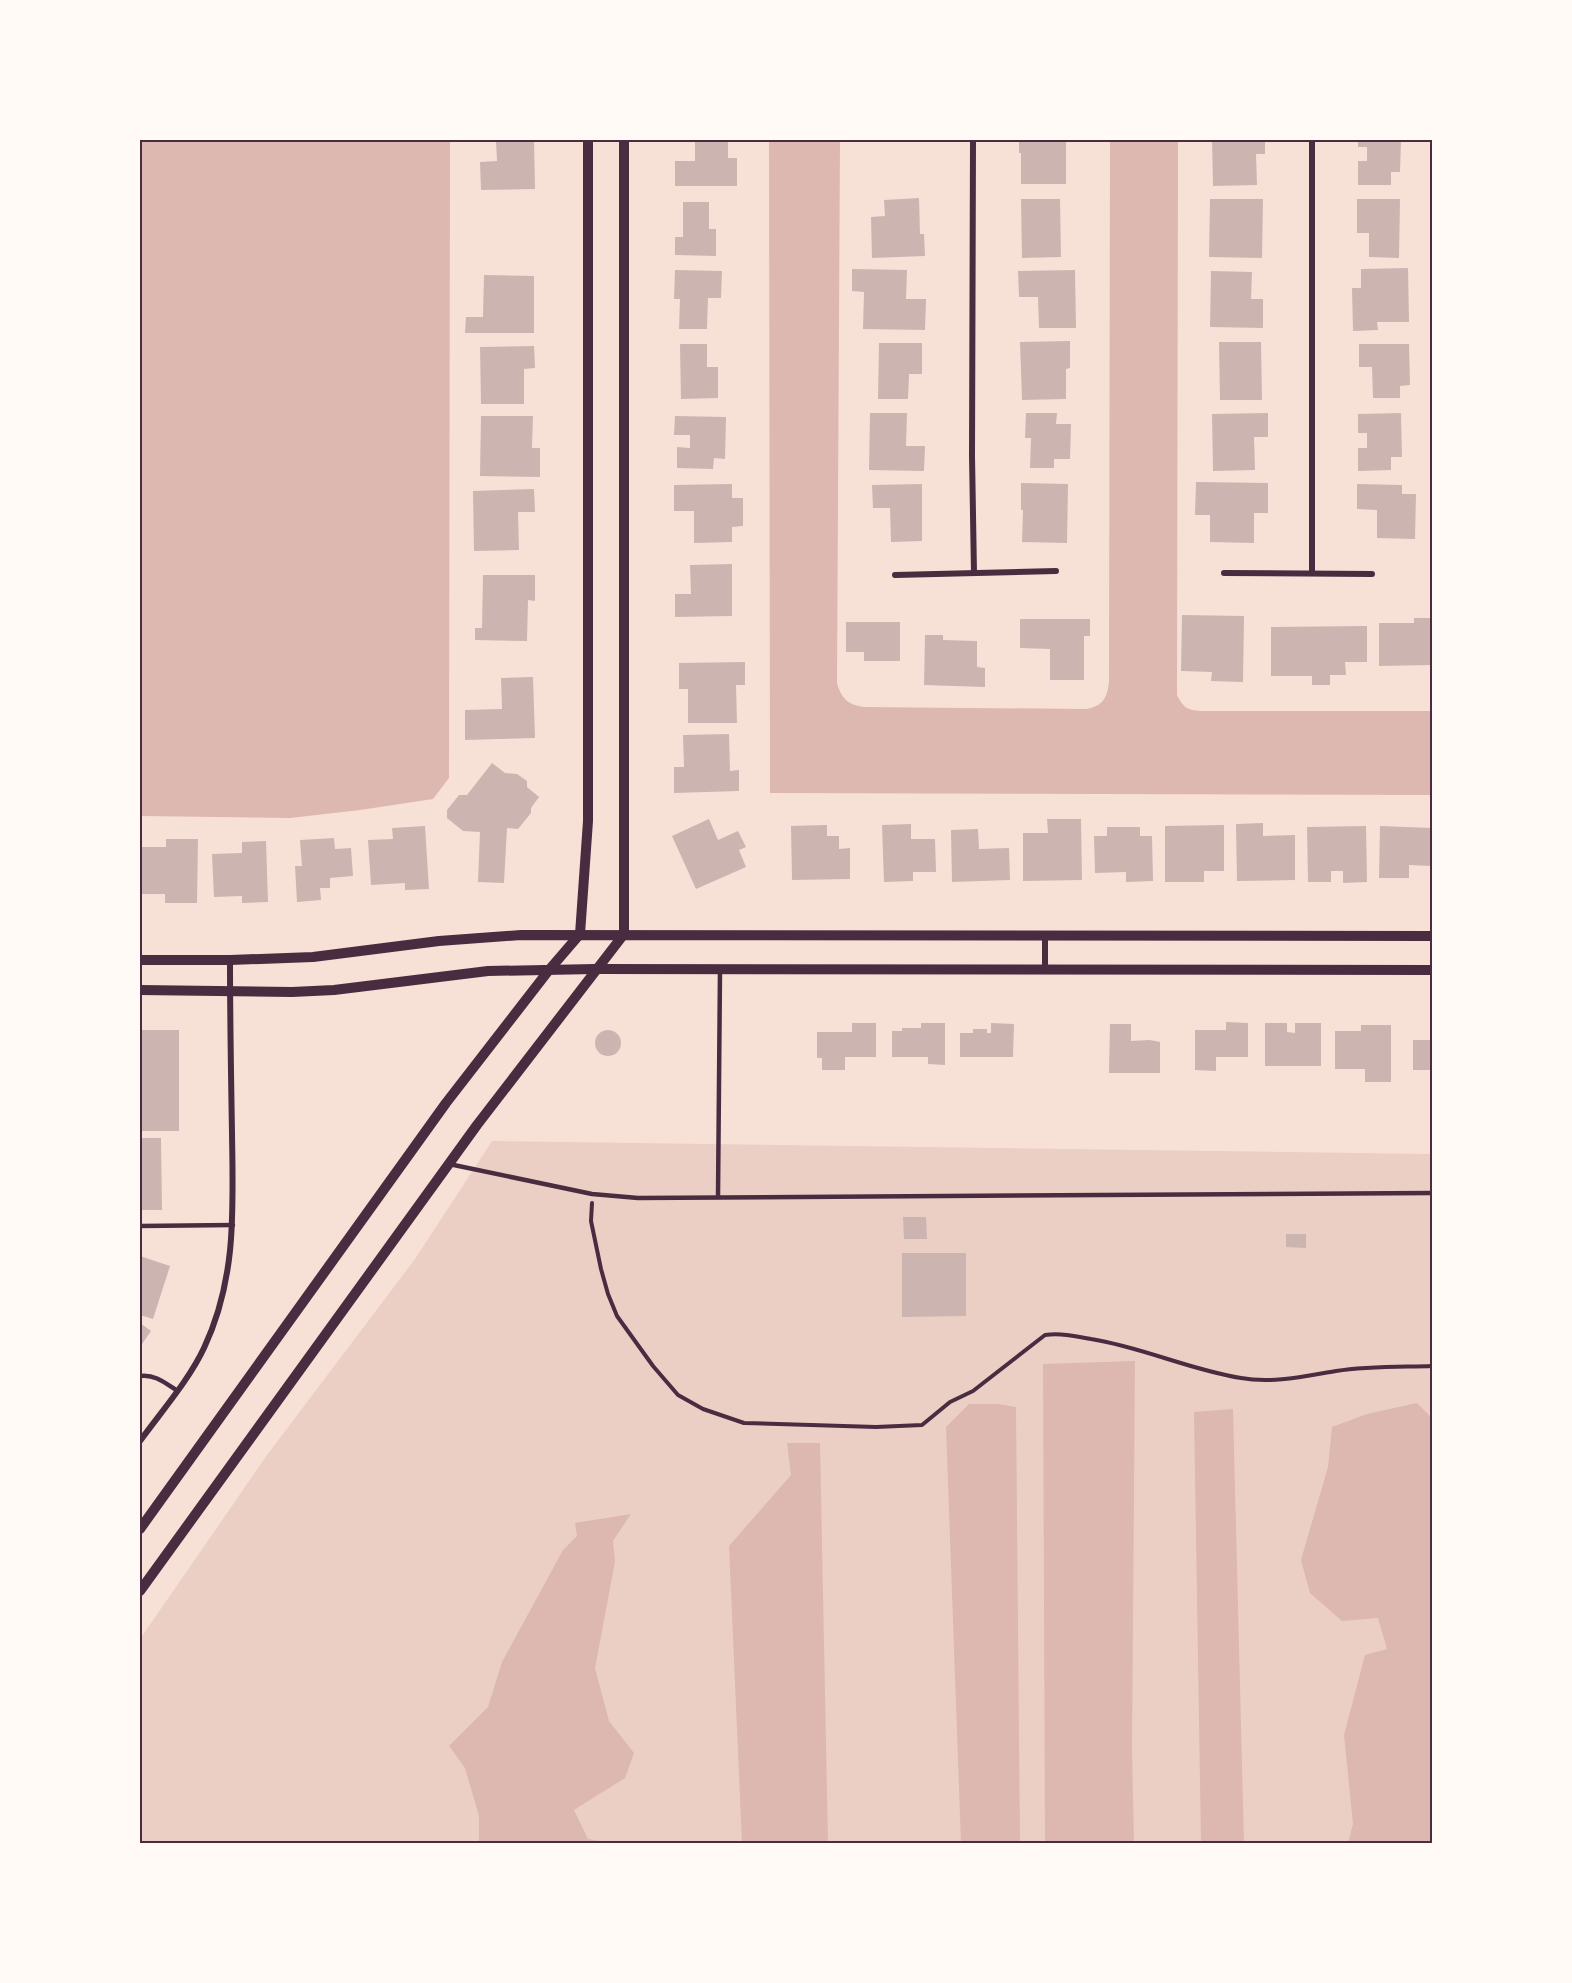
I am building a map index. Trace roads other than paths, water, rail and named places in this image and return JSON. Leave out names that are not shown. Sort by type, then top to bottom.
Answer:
[{"type":"street","points":[[140,1529],[446,1102],[580,934],[588,821],[588,140]]},
{"type":"street","points":[[140,1591],[448,1164],[624,934],[624,140]]},
{"type":"street","points":[[973,140],[974,573]]},
{"type":"street","points":[[1312,140],[1312,573]]},
{"type":"street","points":[[895,575],[1056,571]]},
{"type":"street","points":[[1224,573],[1372,574]]},
{"type":"street","points":[[1045,934],[1045,971]]},
{"type":"street","points":[[140,960],[313,957],[521,935],[1432,936]]},
{"type":"street","points":[[140,1441],[204,1349],[222,1298],[228,1271],[233,1225],[230,960]]},
{"type":"street","points":[[140,990],[230,992],[334,990],[488,971],[595,969],[1432,970]]},
{"type":"lane","points":[[718,1197],[720,970]]},
{"type":"lane","points":[[448,1164],[592,1194],[638,1198],[1432,1193]]},
{"type":"lane","points":[[140,1226],[233,1225]]},
{"type":"lane","points":[[140,1376],[148,1375],[160,1379],[176,1390]]}]
